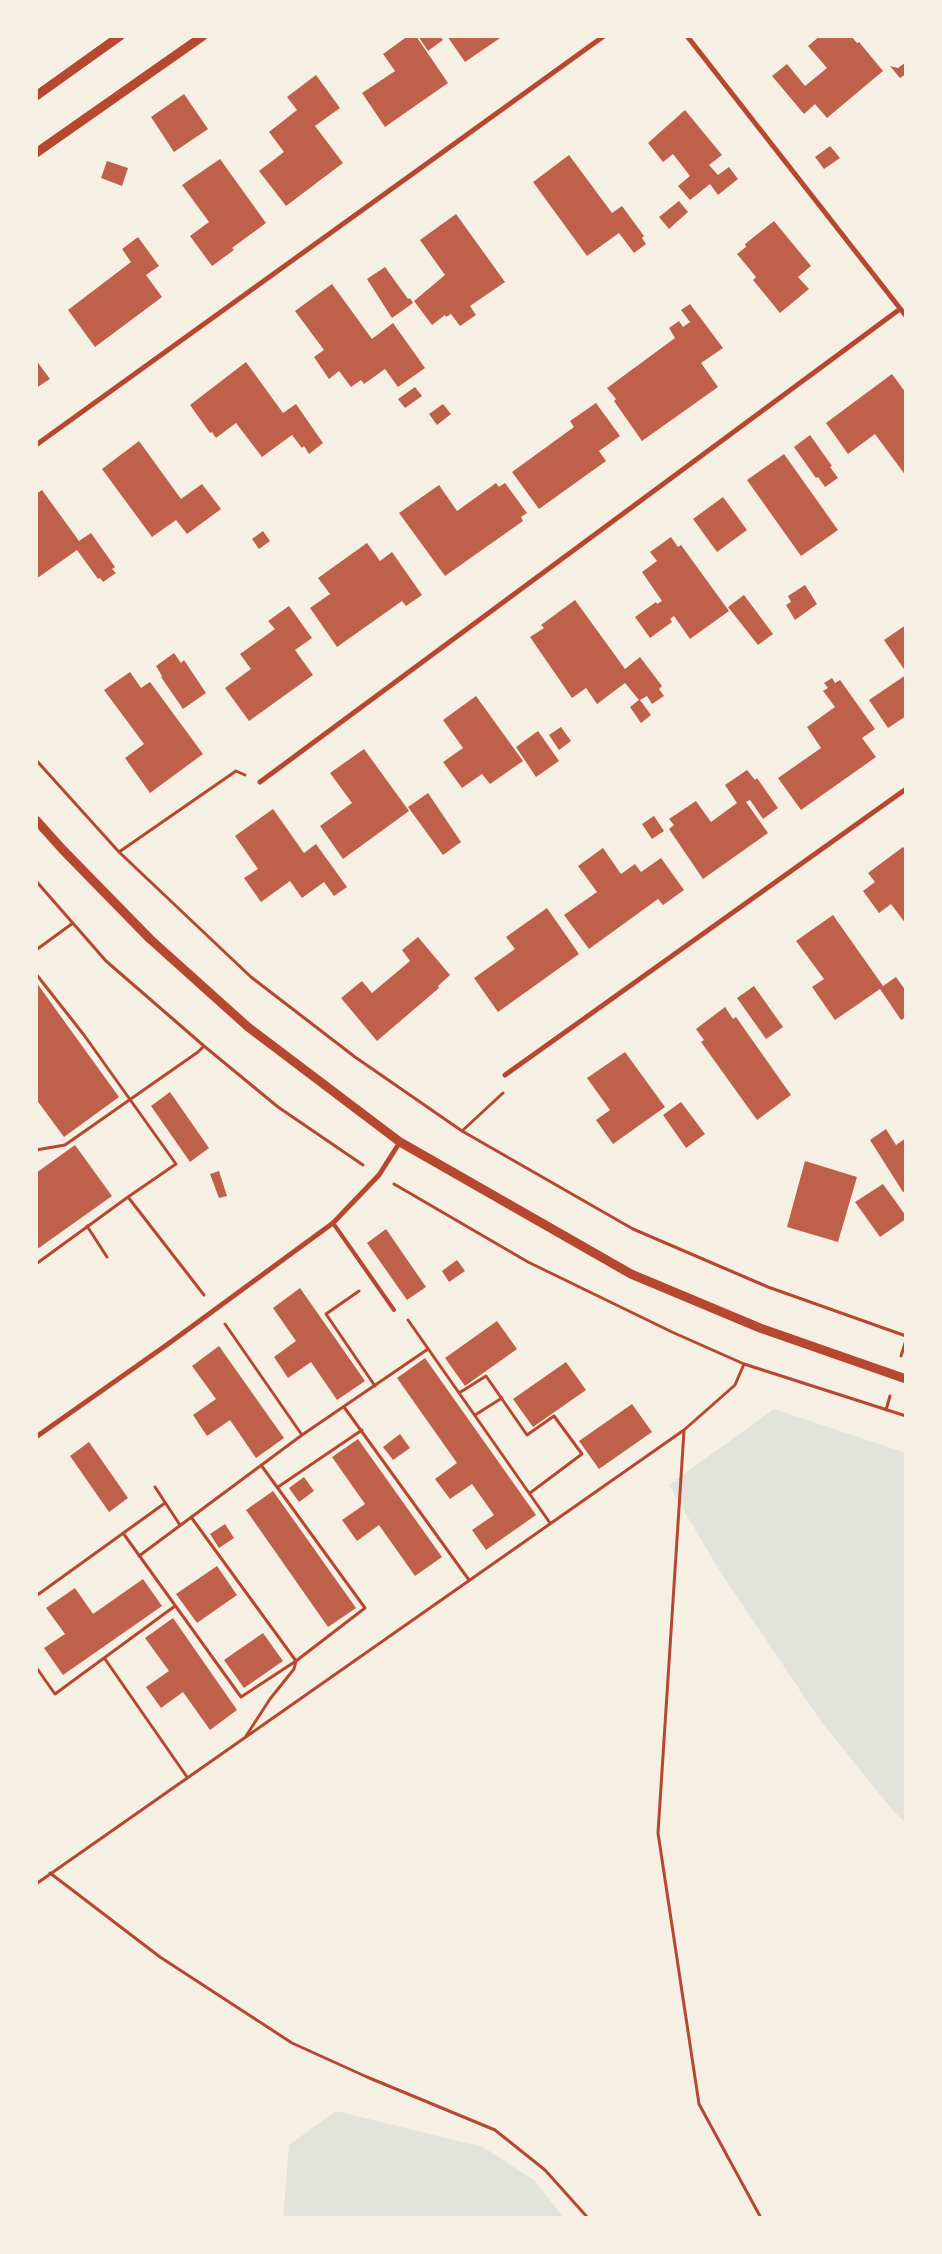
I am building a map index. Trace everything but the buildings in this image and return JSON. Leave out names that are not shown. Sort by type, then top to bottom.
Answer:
[{"type":"street","points":[[36,96],[120,36]]},
{"type":"street","points":[[36,153],[203,36]]},
{"type":"street","points":[[36,445],[604,36]]},
{"type":"street","points":[[687,36],[906,316]]},
{"type":"street","points":[[260,782],[900,309]]},
{"type":"street","points":[[505,1075],[906,789]]},
{"type":"street","points":[[36,820],[150,939],[248,1028],[400,1142],[631,1274],[760,1328],[906,1380]]},
{"type":"street","points":[[36,1436],[176,1338],[333,1222],[379,1175],[400,1142]]},
{"type":"lane","points":[[333,1222],[394,1310]]},
{"type":"path","points":[[36,760],[118,852],[252,977],[355,1057],[462,1131],[633,1229],[768,1287],[906,1336]]},
{"type":"path","points":[[118,852],[236,772],[260,782]]},
{"type":"path","points":[[36,950],[72,923]]},
{"type":"path","points":[[36,974],[84,1034],[176,1164],[36,1264]]},
{"type":"path","points":[[36,1150],[65,1145],[204,1046]]},
{"type":"path","points":[[462,1131],[508,1088],[505,1075]]},
{"type":"path","points":[[87,1226],[107,1257]]},
{"type":"path","points":[[374,1280],[326,1314],[375,1386]]},
{"type":"path","points":[[394,1310],[404,1314],[550,1523]]},
{"type":"path","points":[[139,1556],[344,1407],[428,1349]]},
{"type":"path","points":[[36,1884],[684,1430],[735,1385],[744,1364]]},
{"type":"path","points":[[459,1393],[486,1376],[527,1435],[554,1416],[582,1454],[530,1493]]},
{"type":"path","points":[[475,1415],[502,1398]]},
{"type":"path","points":[[344,1407],[470,1580]]},
{"type":"path","points":[[278,1487],[362,1430]]},
{"type":"path","points":[[684,1430],[658,1833],[699,2104],[760,2218]]},
{"type":"path","points":[[123,1533],[241,1697],[296,1661],[365,1608],[262,1466]]},
{"type":"path","points":[[155,1486],[180,1525]]},
{"type":"path","points":[[36,1596],[165,1503]]},
{"type":"path","points":[[191,1517],[296,1661]]},
{"type":"path","points":[[36,1667],[56,1694],[175,1606]]},
{"type":"path","points":[[105,1659],[187,1778]]},
{"type":"path","points":[[245,1738],[270,1699],[294,1669],[296,1661]]},
{"type":"path","points":[[50,1873],[160,1957],[292,2043],[495,2130],[545,2170],[588,2218]]},
{"type":"shaded area","points":[[774,1409],[906,1453],[906,1823],[894,1812],[820,1720],[719,1570],[669,1485]]},
{"type":"shaded area","points":[[336,2111],[483,2147],[535,2181],[564,2218],[283,2218],[289,2145]]}]
